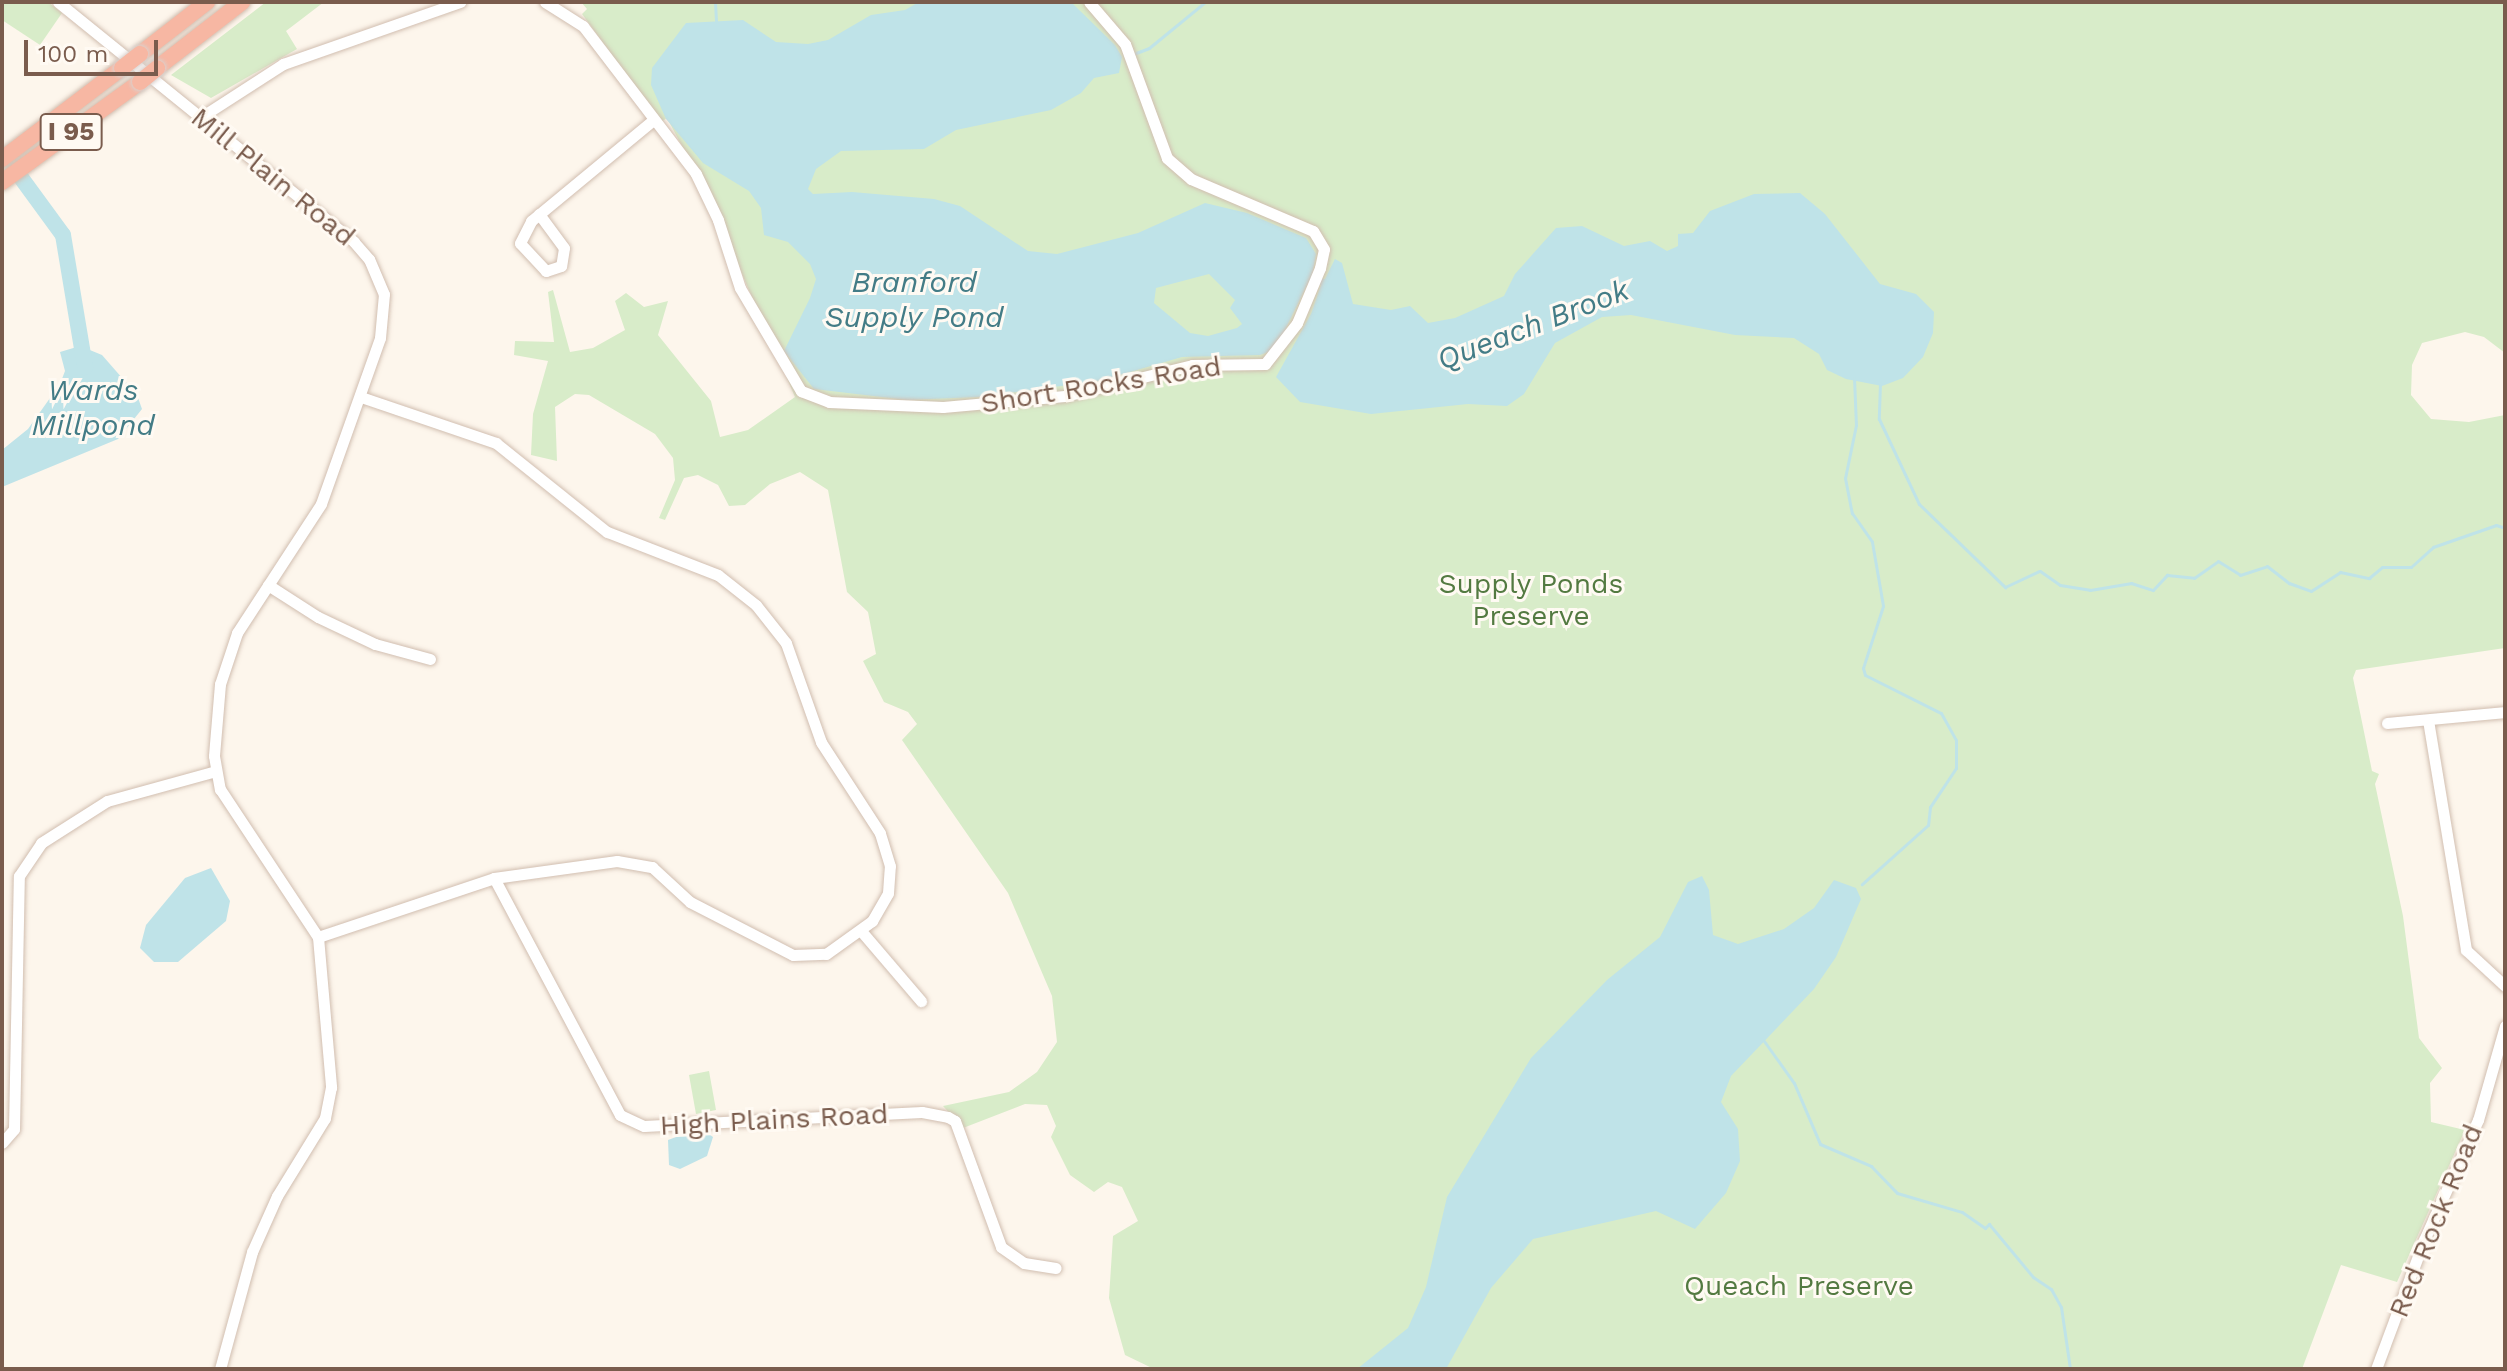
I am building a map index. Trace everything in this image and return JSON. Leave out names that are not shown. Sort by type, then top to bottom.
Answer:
[{"type":"highway","name":"I 95","points":[[2,159],[207,2]]},
{"type":"highway","name":"I 95","points":[[2,182],[140,82],[242,2]]},
{"type":"street","name":"Mill Plain Road","points":[[58,2],[354,242],[376,270],[384,294],[384,322],[361,397],[321,504],[268,585],[225,661],[216,771],[226,805],[318,937],[329,1022],[331,1087],[325,1118],[277,1196],[252,1252],[220,1369]]},
{"type":"street","points":[[201,117],[283,64],[460,2]]},
{"type":"street","name":"Short Rocks Road","points":[[545,2],[583,26],[704,187],[746,300],[788,375],[814,398],[984,407],[1092,391],[1180,367],[1265,364],[1286,342],[1316,280],[1324,249],[1306,227],[1204,185],[1176,168],[1157,141],[1125,44],[1089,2]]},
{"type":"street","points":[[539,214],[564,248],[561,266],[546,271],[520,243],[539,214],[652,121]]},
{"type":"street","points":[[318,937],[494,878],[617,861],[652,867],[690,902],[793,955],[826,954],[862,932],[888,893],[890,866],[880,833],[821,742],[786,643],[756,605],[718,575],[607,532],[496,443],[361,397]]},
{"type":"street","points":[[268,585],[318,617],[375,644],[430,659]]},
{"type":"street","points":[[2387,723],[2505,712]]},
{"type":"street","points":[[2428,720],[2466,950],[2505,986]]},
{"type":"street","points":[[2,1143],[14,1129],[19,876],[41,843],[107,801],[216,771]]},
{"type":"street","name":"High Plains Road","points":[[494,878],[620,1115],[644,1126],[907,1113],[948,1117],[955,1121],[1001,1247],[1024,1263],[1056,1268]]},
{"type":"street","points":[[862,932],[921,1001]]},
{"type":"street","name":"Red Rock Road","points":[[2377,1369],[2424,1240],[2478,1120],[2505,1026]]},
{"type":"street","points":[[2,1072],[15,1079]]},
{"type":"green space","points":[[2,2],[48,2],[62,13],[40,45],[2,20]]},
{"type":"green space","points":[[266,2],[324,2],[286,31],[297,49],[211,98],[171,75]]},
{"type":"green space","name":"Supply Ponds Preserve","points":[[581,2],[2505,2],[2505,353],[2484,337],[2465,332],[2422,343],[2412,365],[2411,395],[2431,419],[2469,422],[2505,415],[2505,648],[2356,670],[2353,678],[2372,771],[2379,774],[2375,784],[2403,916],[2419,1038],[2442,1068],[2430,1083],[2431,1122],[2465,1130],[2397,1282],[2341,1265],[2302,1369],[1154,1369],[1125,1355],[1109,1298],[1113,1236],[1138,1221],[1122,1187],[1108,1182],[1094,1192],[1070,1175],[1051,1137],[1056,1126],[1047,1105],[1025,1104],[963,1128],[943,1106],[1009,1092],[1037,1072],[1057,1042],[1052,996],[1008,893],[902,740],[917,724],[908,712],[884,702],[863,661],[876,654],[868,612],[847,592],[828,490],[800,472],[770,484],[745,505],[729,506],[718,485],[698,475],[684,478],[665,520],[659,518],[675,480],[673,458],[655,434],[589,395],[575,394],[555,407],[557,461],[531,455],[533,414],[548,361],[514,355],[515,341],[554,342],[548,292],[553,290],[570,352],[593,348],[625,330],[615,301],[626,293],[644,307],[668,301],[658,335],[711,401],[720,437],[748,430],[795,397],[708,195],[667,118],[661,122],[582,14],[587,9]]},
{"type":"green space","points":[[709,1071],[716,1110],[696,1114],[689,1075]]},
{"type":"water","name":"Branford Supply Pond","points":[[919,2],[1071,2],[1115,45],[1122,57],[1119,73],[1094,78],[1081,93],[1051,110],[956,130],[924,149],[841,151],[816,169],[808,189],[813,194],[852,192],[934,199],[960,206],[1028,251],[1057,254],[1138,233],[1205,203],[1247,213],[1306,238],[1316,254],[1312,276],[1325,279],[1335,259],[1342,263],[1353,304],[1391,310],[1410,306],[1428,323],[1455,318],[1504,296],[1515,274],[1556,228],[1582,226],[1624,246],[1650,241],[1667,251],[1678,246],[1678,234],[1693,233],[1710,211],[1754,194],[1800,193],[1825,214],[1880,284],[1916,294],[1934,312],[1933,333],[1923,357],[1903,378],[1882,386],[1846,379],[1827,370],[1819,354],[1794,338],[1735,335],[1631,315],[1602,317],[1555,343],[1524,394],[1507,406],[1468,404],[1371,414],[1300,402],[1276,377],[1311,314],[1321,285],[1309,281],[1282,336],[1271,351],[1260,355],[1182,357],[1099,381],[978,397],[907,400],[814,389],[784,351],[816,279],[810,264],[788,242],[764,235],[761,208],[749,191],[703,163],[666,119],[651,85],[652,68],[686,23],[743,20],[776,42],[808,44],[828,40],[871,15],[905,10]],"holes":[[[1209,274],[1235,300],[1230,308],[1242,324],[1208,336],[1190,333],[1154,303],[1156,288]]]},
{"type":"water","name":"Wards Millpond","points":[[80,346],[102,355],[137,395],[142,409],[118,439],[2,487],[2,450],[28,429],[60,384],[65,371],[60,352]]},
{"type":"water","points":[[211,868],[230,901],[226,921],[178,962],[154,962],[140,948],[146,925],[185,878]]},
{"type":"water","points":[[1702,876],[1709,890],[1713,935],[1738,944],[1784,929],[1814,908],[1834,880],[1856,888],[1861,899],[1836,957],[1814,989],[1731,1076],[1721,1102],[1738,1129],[1740,1161],[1726,1193],[1695,1229],[1656,1211],[1533,1239],[1491,1288],[1446,1369],[1357,1369],[1408,1328],[1426,1287],[1447,1197],[1531,1058],[1607,980],[1660,937],[1688,882]]},
{"type":"water","points":[[700,1128],[713,1137],[707,1156],[680,1169],[669,1165],[668,1140]]},
{"type":"waterway","name":"Queach Brook","points":[[715,2],[716,22]]},
{"type":"waterway","points":[[1136,53],[1149,48],[1205,2]]},
{"type":"waterway","points":[[22,179],[63,235],[85,367]]},
{"type":"waterway","name":"Queach Brook","points":[[1854,378],[1856,425],[1845,478],[1852,513],[1872,542],[1883,606],[1863,668],[1865,675],[1941,713],[1956,740],[1956,768],[1930,807],[1928,825],[1862,884]]},
{"type":"waterway","points":[[1880,383],[1879,419],[1919,504],[2005,587],[2040,571],[2060,585],[2090,590],[2131,583],[2153,590],[2167,575],[2194,578],[2218,561],[2240,575],[2267,566],[2289,583],[2311,591],[2340,572],[2369,578],[2382,567],[2411,567],[2433,547],[2496,525],[2505,528]]},
{"type":"waterway","points":[[1764,1041],[1794,1083],[1820,1144],[1871,1166],[1897,1193],[1962,1212],[1985,1228],[1989,1224],[2033,1277],[2051,1289],[2061,1307],[2070,1369]]},
{"type":"park label","name":"Queach Preserve","points":[[1799,1286]]}]
